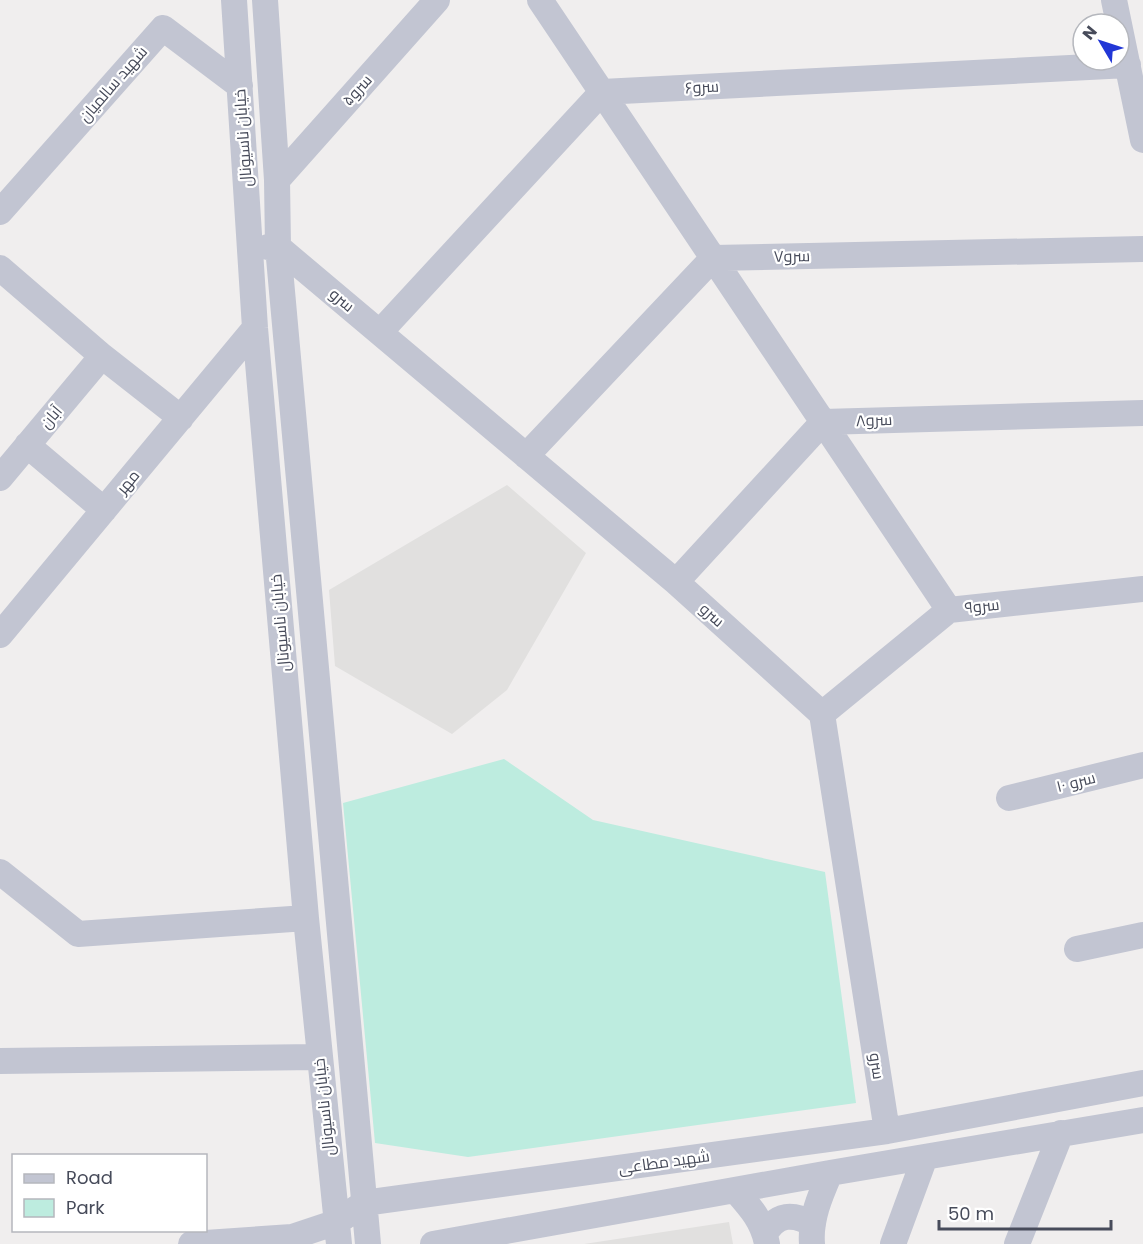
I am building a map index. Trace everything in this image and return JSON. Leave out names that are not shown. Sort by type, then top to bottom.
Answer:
[{"type":"street","name":"خیابان ناسیونال","points":[[234,0],[255,328],[318,1057],[338,1233]]},
{"type":"street","name":"خیابان ناسیونال","points":[[265,0],[277,180],[278,247],[368,1244]]},
{"type":"street","name":"سرو۵","points":[[277,180],[437,0]]},
{"type":"street","points":[[540,0],[949,610]]},
{"type":"street","name":"شهید سالمیان","points":[[0,213],[163,28],[240,86]]},
{"type":"street","name":"سرو۶","points":[[602,93],[1071,68]]},
{"type":"street","points":[[1129,72],[1142,134]]},
{"type":"street","points":[[380,332],[602,93]]},
{"type":"street","points":[[250,247],[278,247]]},
{"type":"street","name":"سرو","points":[[278,247],[676,582],[822,714],[887,1131]]},
{"type":"street","name":"سرو۷","points":[[713,258],[1143,249]]},
{"type":"street","points":[[526,456],[713,258]]},
{"type":"street","points":[[0,268],[102,356],[181,418]]},
{"type":"street","name":"مهر","points":[[0,635],[255,328]]},
{"type":"street","name":"آبان","points":[[0,478],[102,356]]},
{"type":"street","name":"سرو۸","points":[[823,422],[1143,413]]},
{"type":"street","points":[[676,582],[823,422]]},
{"type":"street","points":[[27,445],[104,510]]},
{"type":"street","name":"سرو۹","points":[[822,714],[949,610],[1143,589]]},
{"type":"street","name":"سرو ۱۰","points":[[1009,798],[1143,765]]},
{"type":"street","points":[[0,872],[78,934],[306,918]]},
{"type":"street","points":[[1077,949],[1143,935]]},
{"type":"street","points":[[0,1061],[318,1057]]},
{"type":"street","name":"شهید مطاعی","points":[[191,1244],[338,1233],[364,1203],[887,1131],[1143,1083]]},
{"type":"street","points":[[433,1244],[925,1156],[1143,1120]]},
{"type":"street","points":[[1017,1244],[1061,1133]]},
{"type":"street","points":[[893,1244],[925,1156]]},
{"type":"street","points":[[813,1234],[816,1207],[830,1173]]},
{"type":"street","points":[[735,1190],[756,1213],[766,1239]]},
{"type":"street","points":[[766,1239],[771,1225],[783,1217],[793,1216],[813,1234]]},
{"type":"shaded area","points":[[507,485],[586,553],[507,690],[452,734],[335,666],[329,590]]},
{"type":"shaded area","points":[[729,1222],[733,1244],[584,1244]]},
{"type":"green space","points":[[504,759],[593,820],[825,872],[856,1103],[468,1157],[375,1143],[343,803]]}]
